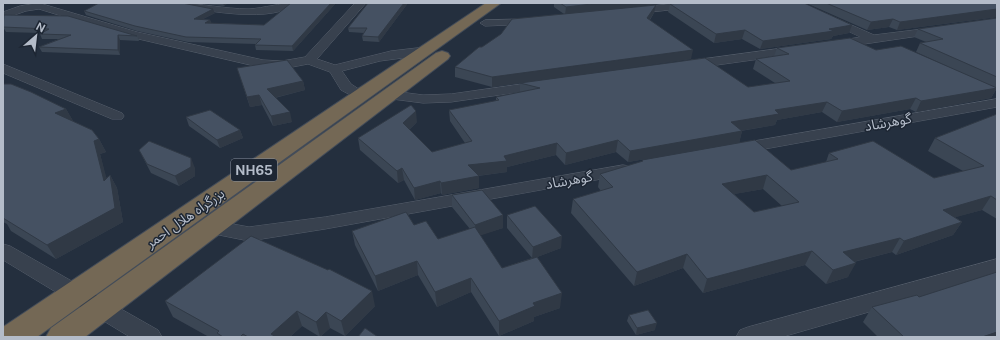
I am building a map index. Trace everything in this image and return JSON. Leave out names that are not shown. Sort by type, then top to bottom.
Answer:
[{"type":"highway","name":"بزرگراه هلال احمر","points":[[13,337],[495,3]]},
{"type":"highway","name":"بزرگراه هلال احمر","points":[[62,337],[392,95],[513,3]]},
{"type":"street","points":[[182,3],[203,8],[244,12],[277,8],[290,3]]},
{"type":"street","points":[[309,60],[361,3]]},
{"type":"street","points":[[626,12],[705,3]]},
{"type":"street","points":[[794,3],[895,49]]},
{"type":"street","points":[[3,16],[24,8],[39,6],[134,35],[263,64],[282,65],[309,60],[335,69],[346,87],[362,95]]},
{"type":"street","points":[[485,23],[539,22]]},
{"type":"street","points":[[826,46],[951,28]]},
{"type":"street","points":[[677,66],[810,48]]},
{"type":"street","points":[[335,69],[358,60],[425,51]]},
{"type":"street","points":[[3,68],[117,116]]},
{"type":"street","points":[[392,95],[423,99],[452,98],[552,84]]},
{"type":"street","name":"گوهرشاد","points":[[724,152],[995,97]]},
{"type":"street","name":"گوهرشاد","points":[[211,228],[249,234],[310,226],[638,167]]},
{"type":"street","points":[[3,251],[150,337]]},
{"type":"street","points":[[748,337],[997,267]]},
{"type":"building","points":[[99,3],[182,3],[213,9],[194,19],[210,20],[205,23],[264,25],[291,3],[331,3],[292,46],[255,45],[261,39],[186,37],[135,26],[84,11]]},
{"type":"building","points":[[368,3],[404,3],[378,37],[362,36],[367,28],[348,28]]},
{"type":"building","points":[[560,3],[600,3],[566,7]]},
{"type":"building","points":[[804,3],[852,25],[829,29],[834,31],[763,41],[745,30],[716,34],[670,4]]},
{"type":"building","points":[[826,3],[997,3],[997,9],[900,22],[893,19],[871,22]]},
{"type":"building","points":[[656,5],[647,18],[693,50],[492,77],[455,67],[479,47],[482,47],[501,34],[512,19]]},
{"type":"building","points":[[4,15],[68,16],[137,36],[118,35],[118,50],[39,47],[71,35],[40,34],[49,29],[3,27]]},
{"type":"building","points":[[997,18],[997,77],[920,43],[943,39],[918,29]]},
{"type":"building","points":[[850,38],[876,50],[901,46],[997,88],[921,101],[916,98],[842,111],[827,102],[775,110],[779,114],[731,122],[742,131],[630,151],[618,140],[566,153],[557,143],[504,156],[507,161],[468,165],[479,176],[441,183],[440,181],[414,188],[402,168],[397,171],[358,138],[411,105],[416,111],[403,123],[432,152],[472,141],[449,110],[499,100],[496,97],[540,88],[520,83],[705,58],[748,87],[790,81],[756,59],[789,54],[777,48]]},
{"type":"building","points":[[287,60],[303,81],[267,89],[290,112],[271,116],[259,95],[247,97],[237,68]]},
{"type":"building","points":[[3,84],[11,84],[66,109],[55,113],[92,130],[99,139],[94,141],[104,181],[110,175],[115,208],[47,245],[3,218]]},
{"type":"building","points":[[210,110],[240,130],[217,140],[186,117]]},
{"type":"building","points":[[997,114],[997,200],[991,196],[943,210],[962,222],[904,241],[900,238],[843,252],[856,263],[833,270],[812,251],[707,279],[687,254],[637,272],[573,199],[613,187],[600,174],[643,161],[642,160],[755,140],[791,170],[838,159],[829,153],[873,141],[934,178],[984,166],[935,138]],"holes":[[[767,175],[799,202],[754,212],[722,184]]]},
{"type":"building","points":[[149,141],[191,158],[191,167],[175,176],[147,164],[139,150]]},
{"type":"building","points":[[482,190],[503,215],[475,225],[452,195]]},
{"type":"building","points":[[535,206],[562,236],[533,247],[507,215]]},
{"type":"building","points":[[406,212],[414,225],[426,221],[438,239],[475,227],[502,268],[537,257],[562,293],[533,303],[535,306],[499,321],[471,278],[435,292],[417,261],[375,276],[352,231]]},
{"type":"building","points":[[251,236],[328,270],[329,269],[372,291],[341,321],[326,312],[316,322],[297,311],[271,334],[276,337],[248,337],[243,334],[240,337],[223,337],[217,333],[219,331],[165,301]]},
{"type":"building","points":[[997,272],[997,332],[982,337],[904,337],[872,307],[917,295],[919,297]]},
{"type":"building","points":[[648,310],[657,323],[637,328],[629,315]]},
{"type":"building","points":[[365,328],[378,337],[358,337]]}]
